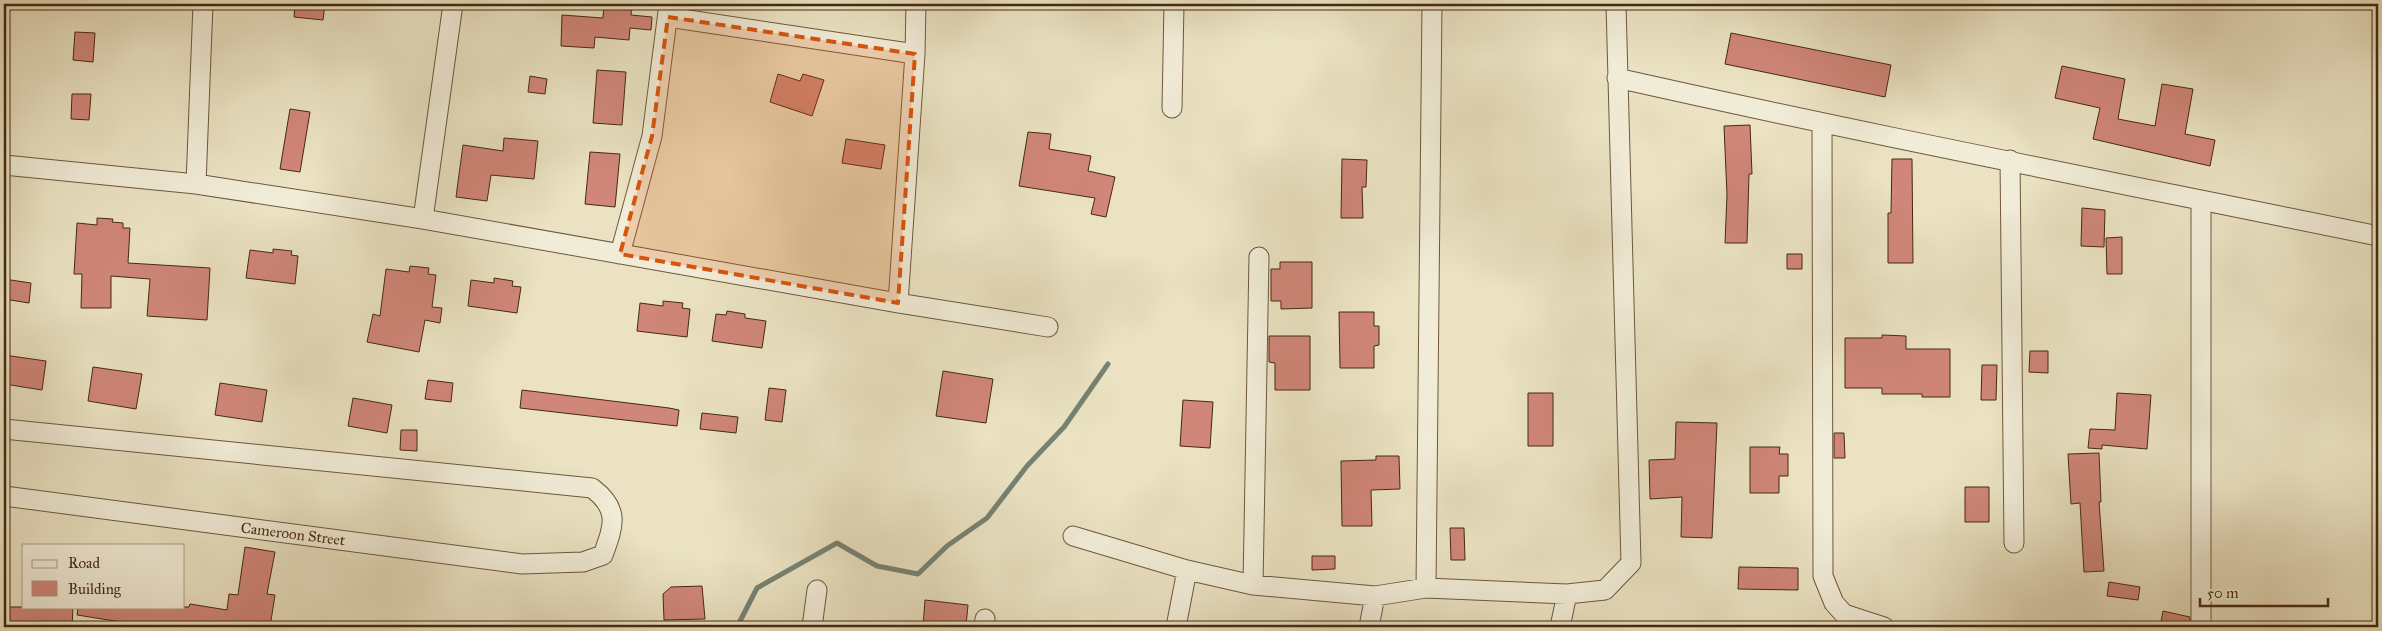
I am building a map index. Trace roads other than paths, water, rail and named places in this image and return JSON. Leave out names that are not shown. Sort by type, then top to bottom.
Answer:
[{"type":"street","points":[[196,184],[203,4]]},
{"type":"street","points":[[423,219],[453,4]]},
{"type":"street","points":[[898,303],[915,54],[916,4]]},
{"type":"street","points":[[1172,108],[1174,4]]},
{"type":"street","points":[[1426,588],[1432,4]]},
{"type":"street","points":[[1073,536],[1187,570],[1253,585],[1375,596],[1426,588],[1567,594],[1605,590],[1632,563],[1616,4]]},
{"type":"street","points":[[620,254],[652,136],[669,10],[915,54]]},
{"type":"street","points":[[1617,78],[1822,124],[2010,160],[2378,236]]},
{"type":"street","points":[[1822,124],[1823,576],[1834,602],[1844,614],[1884,627]]},
{"type":"street","points":[[2010,160],[2014,543]]},
{"type":"street","points":[[4,165],[196,184],[423,219],[1048,328]]},
{"type":"street","points":[[2201,200],[2201,627]]},
{"type":"street","points":[[1253,585],[1259,257]]},
{"type":"street","name":"Cameroon Street","points":[[4,429],[592,488],[606,499],[612,516],[610,535],[603,555],[583,562],[522,564],[4,496]]},
{"type":"street","points":[[1176,627],[1187,570]]},
{"type":"street","points":[[812,627],[817,590]]},
{"type":"street","points":[[1560,627],[1567,594]]},
{"type":"street","points":[[1369,627],[1375,596]]},
{"type":"waterway","points":[[737,627],[757,588],[837,543],[877,566],[918,574],[947,546],[987,518],[1027,466],[1064,427],[1108,364]]}]
